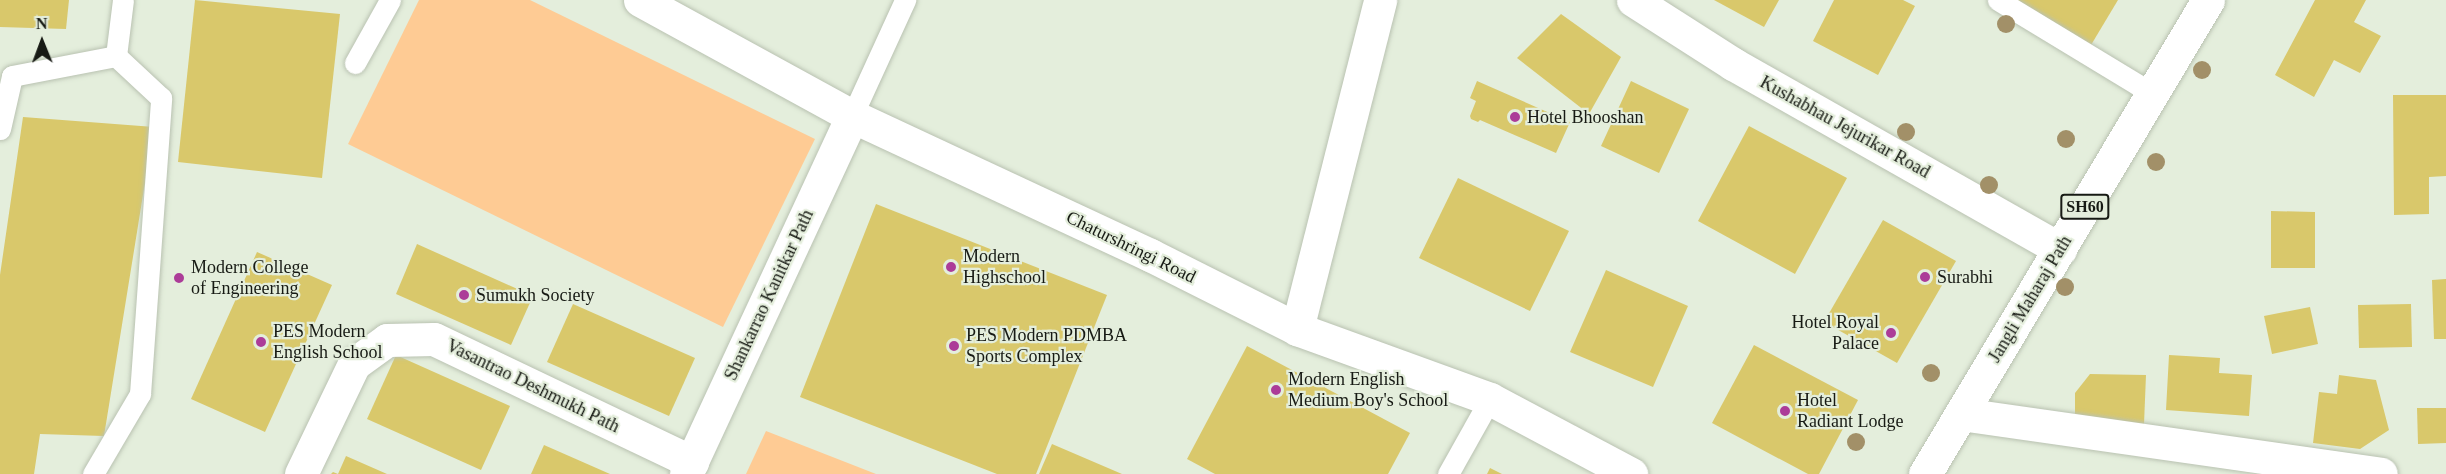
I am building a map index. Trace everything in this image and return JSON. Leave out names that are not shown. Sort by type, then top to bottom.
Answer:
[{"type":"street","name":"Chaturshringi Road","points":[[640,0],[852,116],[1150,255],[1298,329],[1490,399],[1631,474]]},
{"type":"street","points":[[1298,329],[1380,0]]},
{"type":"street","name":"Kushabhau Jejurikar Road","points":[[1633,0],[1733,64],[2060,249]]},
{"type":"street","name":"Jangli Maharaj Path","points":[[1925,474],[2208,0]]},
{"type":"street","name":"Shankarrao Kanitkar Path","points":[[689,468],[852,116]]},
{"type":"street","name":"Vasantrao Deshmukh Path","points":[[301,474],[354,364],[387,340],[434,339],[689,468]]},
{"type":"street","points":[[1961,414],[2381,474]]},
{"type":"lane","points":[[116,56],[123,0]]},
{"type":"lane","points":[[355,63],[390,0]]},
{"type":"lane","points":[[852,116],[905,0]]},
{"type":"lane","points":[[1998,0],[2153,94]]},
{"type":"lane","points":[[0,129],[12,76],[116,56]]},
{"type":"lane","points":[[93,474],[140,394],[161,98],[116,56]]},
{"type":"lane","points":[[1448,474],[1490,399]]},
{"type":"shaded area","points":[[419,0],[530,0],[815,139],[723,327],[348,144]]},
{"type":"shaded area","points":[[766,431],[876,474],[746,474]]},
{"type":"building","points":[[0,0],[69,0],[66,29],[0,27]]},
{"type":"building","points":[[195,0],[340,14],[322,178],[178,162]]},
{"type":"building","points":[[1714,0],[1779,0],[1764,27]]},
{"type":"building","points":[[1834,0],[1903,0],[1915,6],[1878,75],[1813,41]]},
{"type":"building","points":[[2014,0],[2118,0],[2091,45]]},
{"type":"building","points":[[2315,0],[2366,0],[2354,22],[2381,36],[2360,73],[2334,60],[2314,97],[2275,75]]},
{"type":"building","points":[[1561,14],[1621,57],[1589,114],[1517,58]]},
{"type":"building","name":"Hotel Bhooshan","points":[[1477,81],[1570,122],[1556,153],[1480,120],[1478,122],[1471,119],[1476,101],[1470,98]]},
{"type":"building","points":[[1631,81],[1689,109],[1659,173],[1601,146]]},
{"type":"building","points":[[2393,95],[2446,95],[2446,176],[2429,177],[2429,214],[2394,215]]},
{"type":"building","points":[[23,117],[154,127],[104,436],[40,434],[34,474],[0,474],[0,275]]},
{"type":"building","points":[[1749,126],[1847,178],[1795,274],[1698,221]]},
{"type":"building","points":[[1458,178],[1569,231],[1530,311],[1419,258]]},
{"type":"building","name":"PES Modern PDMBA Sports Complex","points":[[876,204],[1107,295],[1036,474],[997,474],[800,397]]},
{"type":"building","points":[[2271,211],[2315,212],[2315,268],[2271,268]]},
{"type":"building","points":[[1883,220],[1956,261],[1897,363],[1824,322]]},
{"type":"building","name":"Sumukh Society","points":[[417,244],[533,296],[511,345],[396,294]]},
{"type":"building","name":"PES Modern English School","points":[[257,252],[332,285],[265,432],[191,399]]},
{"type":"building","points":[[1606,270],[1688,306],[1653,387],[1570,352]]},
{"type":"building","points":[[2446,279],[2446,339],[2434,339],[2432,280]]},
{"type":"building","points":[[573,304],[695,358],[669,416],[547,362]]},
{"type":"building","points":[[2411,304],[2412,347],[2359,348],[2358,305]]},
{"type":"building","points":[[2310,307],[2318,344],[2272,354],[2264,316]]},
{"type":"building","name":"Hotel Radiant Lodge","points":[[1754,345],[1858,400],[1819,474],[1808,474],[1712,423]]},
{"type":"building","name":"Modern English Medium Boy's School","points":[[1247,346],[1410,433],[1388,474],[1215,474],[1187,459]]},
{"type":"building","points":[[396,355],[510,406],[481,470],[367,419]]},
{"type":"building","points":[[2169,355],[2220,358],[2219,373],[2252,375],[2249,416],[2166,410]]},
{"type":"building","points":[[2090,374],[2146,375],[2144,424],[2075,421],[2075,393]]},
{"type":"building","points":[[2339,375],[2376,380],[2389,430],[2360,449],[2313,443],[2319,392],[2337,394]]},
{"type":"building","points":[[2417,408],[2446,408],[2446,443],[2418,444]]},
{"type":"building","points":[[1052,444],[1122,474],[1039,474]]},
{"type":"building","points":[[544,445],[610,474],[531,474]]},
{"type":"building","points":[[346,456],[387,474],[338,474]]},
{"type":"building","points":[[1490,468],[1502,474],[1487,474]]},
{"type":"place","name":"Hotel Bhooshan","points":[[1515,117]]},
{"type":"place","name":"Modern Highschool","points":[[951,267]]},
{"type":"place","name":"Surabhi","points":[[1925,277]]},
{"type":"place","name":"Modern College of Engineering","points":[[179,278]]},
{"type":"place","name":"Sumukh Society","points":[[464,295]]},
{"type":"place","name":"Hotel Royal Palace","points":[[1891,333]]},
{"type":"place","name":"PES Modern English School","points":[[261,342]]},
{"type":"place","name":"PES Modern PDMBA Sports Complex","points":[[954,346]]},
{"type":"place","name":"Modern English Medium Boy's School","points":[[1276,390]]},
{"type":"place","name":"Hotel Radiant Lodge","points":[[1785,411]]}]
